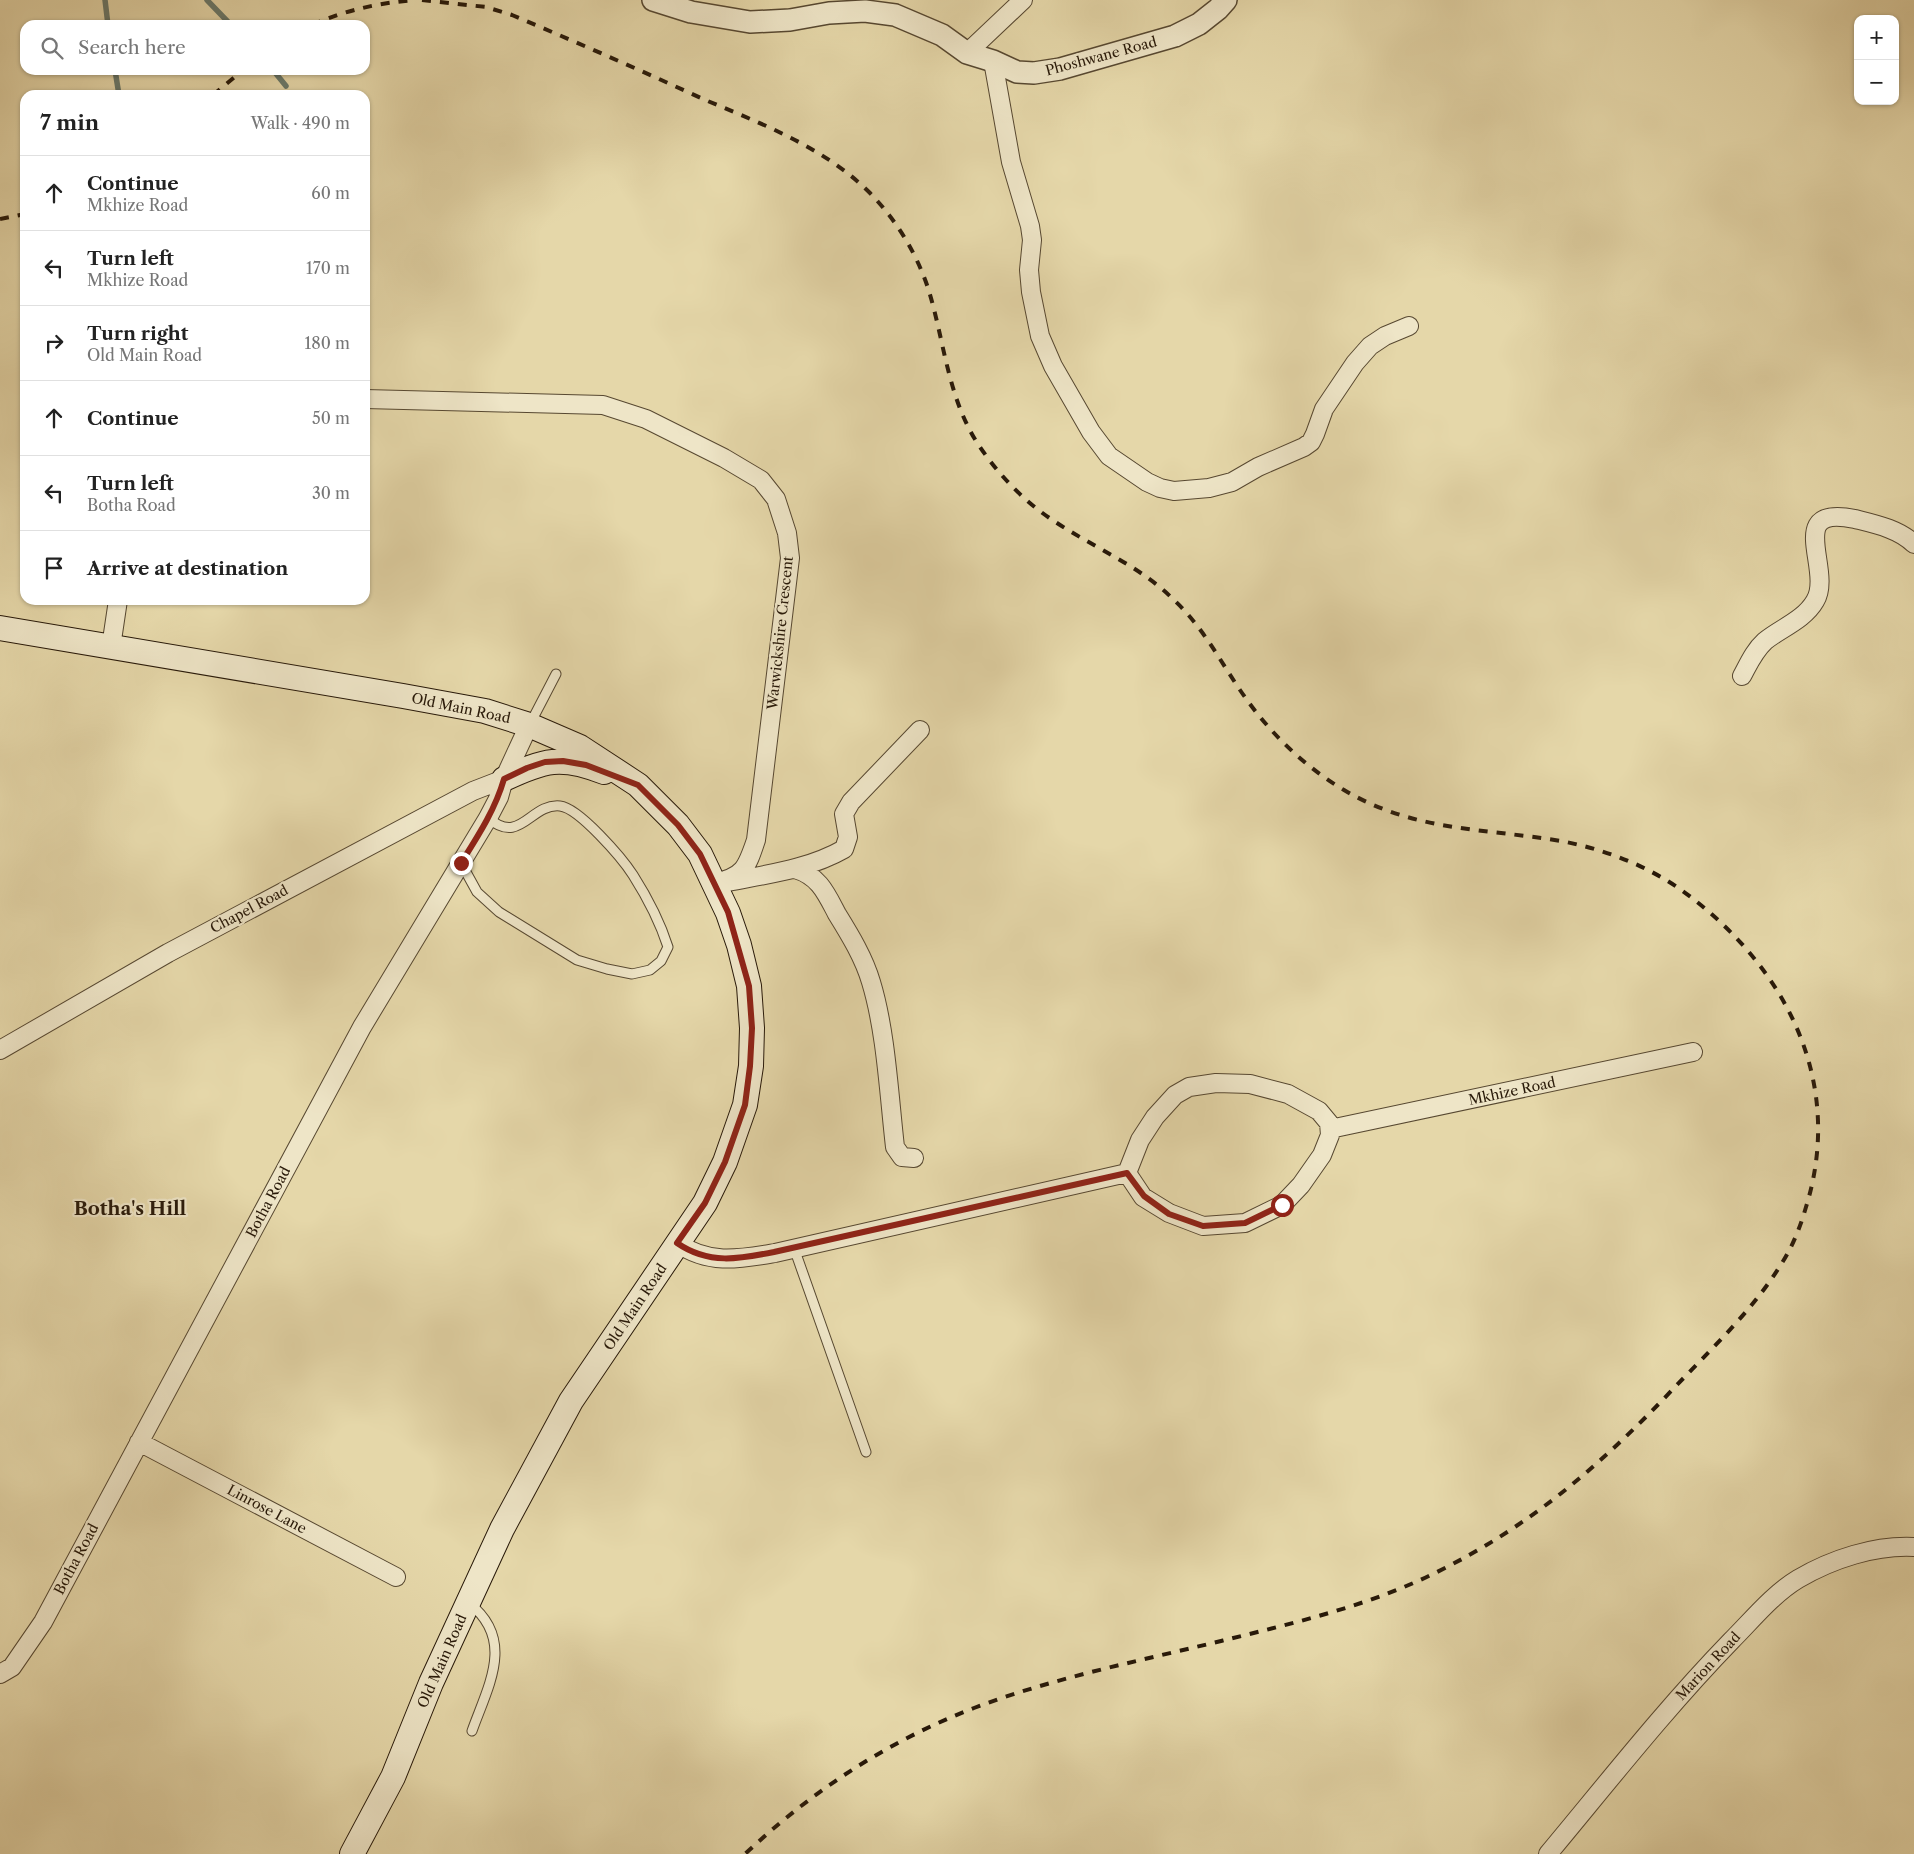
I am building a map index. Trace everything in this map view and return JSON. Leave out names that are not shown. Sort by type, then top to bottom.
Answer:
[{"type":"main road","name":"Old Main Road","points":[[0,628],[485,711],[529,725],[580,747],[638,785],[678,825],[700,854],[728,912],[749,986],[752,1028],[745,1105],[725,1162],[705,1203],[571,1401],[502,1529],[431,1683],[393,1777],[352,1854]]},
{"type":"main road","points":[[504,779],[545,762],[563,761],[586,765],[638,785]]},
{"type":"street","points":[[653,0],[691,12],[750,22],[790,20],[829,13],[864,11],[895,15],[942,35],[967,53],[1023,0]]},
{"type":"street","name":"Phoshwane Road","points":[[967,53],[993,60],[1017,72],[1034,73],[1060,69],[1175,36],[1200,24],[1226,0]]},
{"type":"street","points":[[993,60],[1011,162],[1030,226],[1032,240],[1029,270],[1031,292],[1040,336],[1053,366],[1091,432],[1109,456],[1147,482],[1160,488],[1174,491],[1209,488],[1232,482],[1258,467],[1304,447],[1315,434],[1324,408],[1355,363],[1370,346],[1385,336],[1409,326]]},
{"type":"street","name":"Warwickshire Crescent","points":[[370,399],[603,405],[646,419],[724,458],[760,480],[776,499],[787,533],[790,558],[756,840],[751,857],[741,872],[732,879],[715,883]]},
{"type":"street","points":[[1742,676],[1754,652],[1766,641],[1808,611],[1816,600],[1821,582],[1814,537],[1817,526],[1822,519],[1832,517],[1852,518],[1875,524],[1907,537],[1914,544]]},
{"type":"street","points":[[111,647],[117,605]]},
{"type":"street","name":"Botha Road","points":[[0,1674],[12,1667],[42,1622],[362,1027],[488,818],[499,797],[504,779],[529,725]]},
{"type":"street","points":[[715,883],[795,869],[827,859],[844,849],[848,837],[844,814],[851,802],[920,730]]},
{"type":"street","name":"Chapel Road","points":[[0,1050],[168,953],[473,791],[504,779]]},
{"type":"street","points":[[795,869],[808,873],[821,886],[852,939],[871,981],[880,1020],[895,1147],[902,1158],[914,1158]]},
{"type":"street","name":"Mkhize Road","points":[[1330,1130],[1693,1052]]},
{"type":"street","points":[[1216,1083],[1250,1084],[1288,1094],[1318,1111],[1329,1123],[1330,1136],[1322,1155],[1301,1185],[1282,1205],[1245,1223],[1203,1226],[1169,1214],[1144,1196],[1127,1173],[1140,1140],[1155,1117],[1175,1095],[1189,1087],[1216,1083]]},
{"type":"street","points":[[677,1243],[690,1252],[709,1258],[745,1258],[1127,1173]]},
{"type":"street","name":"Linrose Lane","points":[[139,1442],[396,1577]]},
{"type":"street","name":"Marion Road","points":[[1548,1854],[1704,1668],[1768,1603],[1797,1580],[1823,1566],[1862,1553],[1896,1546],[1914,1547]]},
{"type":"lane","points":[[529,725],[556,674]]},
{"type":"lane","points":[[461,863],[477,892],[500,912],[577,960],[632,974],[650,970],[661,960],[668,947],[662,930],[633,874],[592,826],[572,810],[559,806],[549,808],[512,828],[503,828],[488,818]]},
{"type":"lane","points":[[794,1248],[866,1452]]},
{"type":"lane","points":[[469,1603],[481,1612],[490,1629],[497,1650],[495,1668],[472,1731]]},
{"type":"waterway","points":[[105,0],[107,20]]},
{"type":"waterway","points":[[207,0],[226,20]]},
{"type":"waterway","points":[[116,75],[118,90]]},
{"type":"waterway","points":[[277,75],[286,86]]},
{"type":"railway","points":[[324,20],[362,8],[415,0]]},
{"type":"railway","points":[[422,0],[486,7],[512,15],[770,128],[833,162],[870,193],[888,214],[897,225],[918,262],[928,288],[952,385],[966,423],[992,464],[1021,495],[1043,513],[1069,531],[1131,567],[1174,600],[1210,643],[1250,705],[1286,746],[1344,790],[1371,804],[1397,814],[1450,826],[1561,841],[1596,849],[1646,869],[1677,887],[1726,928],[1756,961],[1781,997],[1800,1035],[1812,1075],[1818,1118],[1816,1162],[1801,1223],[1792,1245],[1780,1266],[1744,1314],[1648,1415],[1592,1467],[1534,1514],[1470,1555],[1410,1585],[1384,1595],[1330,1613],[1034,1688],[1004,1697],[942,1721],[881,1752],[852,1770],[797,1809],[745,1854]]},
{"type":"railway","points":[[219,90],[237,75]]},
{"type":"railway","points":[[0,219],[20,215]]},
{"type":"district","name":"Botha's Hill","points":[[130,1208]]},
{"type":"route","points":[[461,863],[499,797],[504,779],[545,762],[563,761],[586,765],[638,785],[678,825],[700,854],[728,912],[739,945],[749,986],[752,1028],[745,1105],[734,1137],[725,1162],[705,1203],[677,1243],[690,1252],[709,1258],[745,1258],[1127,1173],[1144,1196],[1169,1214],[1203,1226],[1245,1223],[1282,1205]]}]
